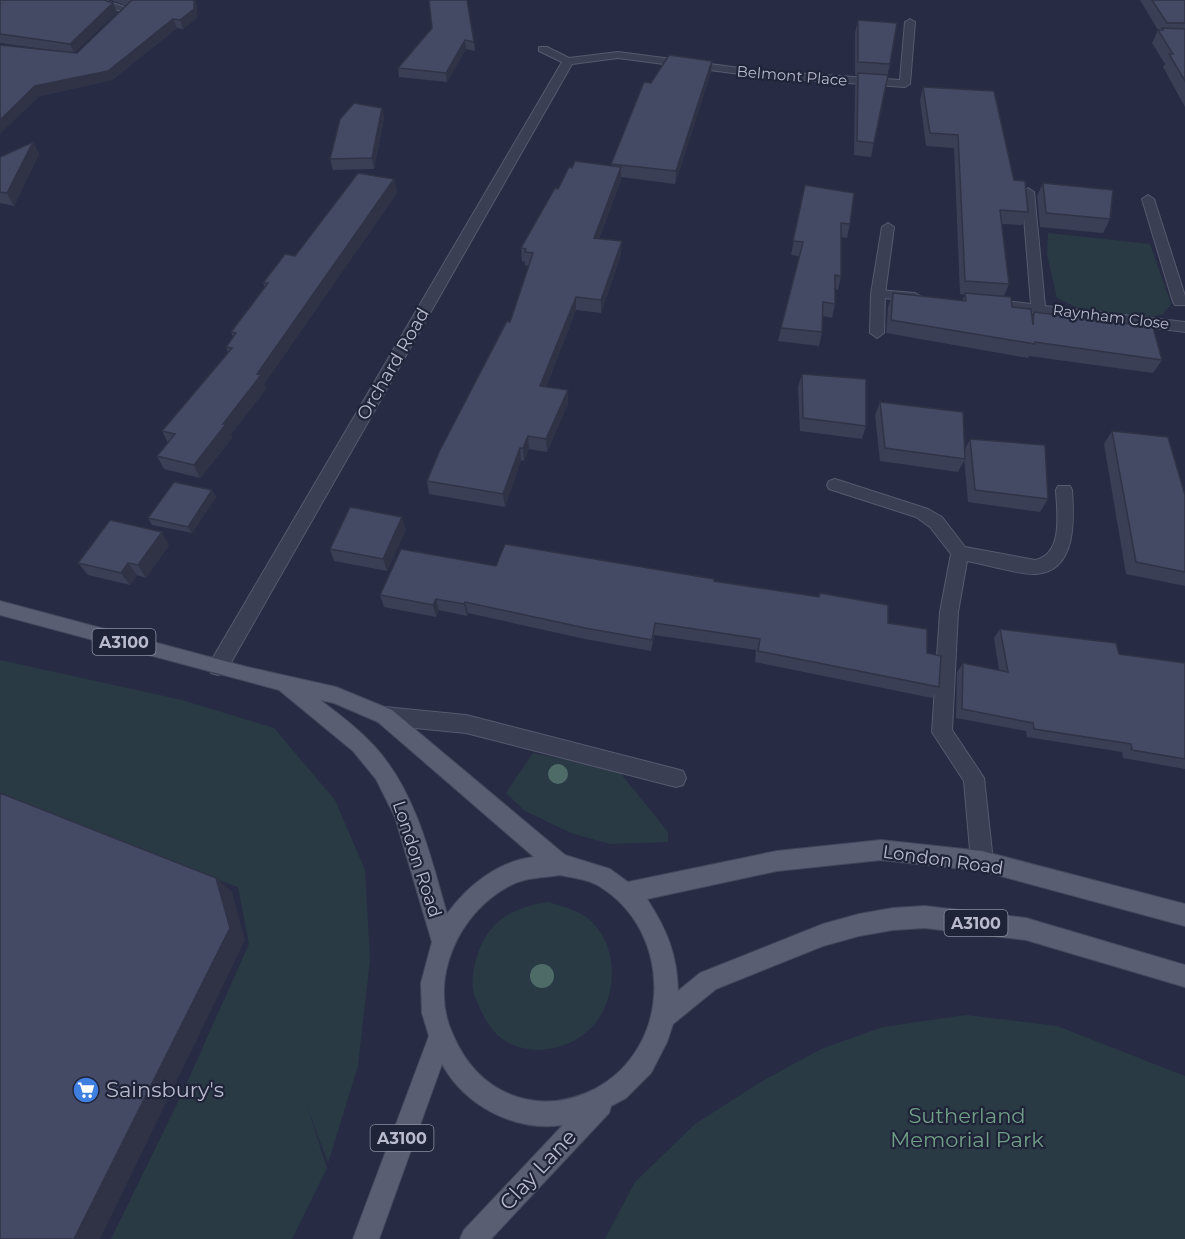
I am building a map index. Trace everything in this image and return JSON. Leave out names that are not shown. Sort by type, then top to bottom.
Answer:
[{"type":"main road","name":"London Road","points":[[0,608],[218,667],[336,695],[385,716],[560,866]]},
{"type":"main road","name":"London Road","points":[[280,683],[328,716],[370,754],[395,791],[411,833],[443,941]]},
{"type":"main road","name":"London Road","points":[[627,893],[777,861],[881,850],[982,861],[1185,915]]},
{"type":"main road","name":"London Road","points":[[560,866],[584,870],[599,876],[627,893],[648,917],[662,947],[668,980],[666,1015],[653,1049],[632,1079],[603,1101],[566,1114],[525,1113],[489,1098],[459,1072],[440,1037],[433,1005],[434,972],[443,941],[464,908],[492,883],[525,869],[560,866]]},
{"type":"main road","name":"A3100","points":[[666,1015],[708,981],[766,956],[823,935],[893,919],[925,917],[1026,929],[1185,976]]},
{"type":"main road","name":"A3100","points":[[366,1239],[440,1037]]},
{"type":"main road","name":"Clay Lane","points":[[473,1239],[603,1101]]},
{"type":"street","points":[[94,0],[128,10],[111,26]]},
{"type":"street","name":"Belmont Place","points":[[567,61],[618,55],[763,74],[904,84],[910,22]]},
{"type":"street","points":[[543,49],[567,61]]},
{"type":"street","name":"Orchard Road","points":[[218,667],[567,61]]},
{"type":"street","name":"Raynham Close","points":[[1028,192],[1038,307]]},
{"type":"street","name":"Raynham Close","points":[[1148,199],[1182,302],[1185,321]]},
{"type":"street","points":[[877,333],[878,294],[888,227]]},
{"type":"street","points":[[878,294],[924,298]]},
{"type":"street","name":"Raynham Close","points":[[969,302],[1038,307],[1185,327]]},
{"type":"street","points":[[835,485],[922,513],[936,522],[960,553],[1035,567],[1048,564],[1057,553],[1066,530],[1064,490]]},
{"type":"street","points":[[960,553],[949,612],[942,732],[974,777],[982,861]]},
{"type":"street","name":"London Road","points":[[385,716],[466,724],[676,778]]},
{"type":"green space","points":[[1048,233],[1150,244],[1171,304],[1163,314],[1147,318],[1078,308],[1057,298],[1047,254]]},
{"type":"green space","points":[[0,660],[182,700],[274,728],[335,800],[365,870],[370,959],[358,1066],[328,1163],[307,1106],[327,1168],[292,1239],[111,1239],[181,1096],[249,944],[238,887],[0,802]]},
{"type":"green space","points":[[533,753],[618,770],[668,832],[668,842],[610,844],[571,833],[525,811],[506,793]]},
{"type":"green space","points":[[548,902],[577,912],[597,928],[610,955],[611,986],[601,1015],[583,1035],[561,1046],[536,1050],[512,1044],[493,1030],[483,1016],[474,996],[473,978],[479,950],[492,928],[510,914]]},
{"type":"green space","name":"Sutherland Memorial Park","points":[[966,1015],[1057,1026],[1185,1076],[1185,1239],[605,1239],[635,1182],[695,1124],[759,1083],[821,1049],[883,1027]]},
{"type":"building","points":[[0,0],[104,0],[113,3],[70,44],[0,34]]},
{"type":"building","points":[[132,0],[194,0],[194,9],[180,20],[173,19],[108,71],[35,86],[0,120],[0,45],[77,53]]},
{"type":"building","points":[[429,0],[467,0],[474,42],[465,40],[446,73],[398,68],[432,28]]},
{"type":"building","points":[[1152,0],[1185,0],[1185,23],[1167,23]]},
{"type":"building","points":[[858,20],[897,23],[890,64],[858,62]]},
{"type":"building","points":[[1162,28],[1185,29],[1185,81],[1169,54],[1173,54],[1158,30],[1163,30]]},
{"type":"building","points":[[669,55],[712,61],[676,171],[611,164],[644,82],[651,83]]},
{"type":"building","points":[[858,73],[888,75],[874,143],[857,141]]},
{"type":"building","points":[[923,87],[994,91],[1014,180],[1025,181],[1028,212],[1000,210],[1009,284],[965,281],[958,135],[930,133]]},
{"type":"building","points":[[354,103],[382,108],[372,158],[330,159],[340,119]]},
{"type":"building","points":[[33,142],[7,193],[0,192],[0,157]]},
{"type":"building","points":[[575,161],[621,167],[594,238],[622,241],[601,300],[576,297],[540,386],[568,390],[546,439],[528,436],[523,448],[520,448],[503,494],[427,481],[439,452],[507,321],[510,322],[533,253],[525,252],[526,249],[521,248],[555,188],[558,189],[569,167],[572,168]]},
{"type":"building","points":[[358,173],[394,179],[257,374],[261,375],[194,465],[157,456],[175,434],[162,431],[232,348],[226,347],[236,333],[231,332],[268,283],[263,283],[285,254],[295,256]]},
{"type":"building","points":[[1043,183],[1113,190],[1110,219],[1046,213]]},
{"type":"building","points":[[805,185],[854,193],[850,224],[841,223],[841,276],[835,275],[835,304],[823,302],[822,332],[781,328],[803,242],[793,241]]},
{"type":"building","points":[[893,293],[966,301],[965,293],[1011,297],[1012,307],[1031,309],[1033,325],[1034,312],[1153,327],[1162,360],[1035,342],[1035,344],[891,320]]},
{"type":"building","points":[[802,374],[866,379],[866,426],[803,418]]},
{"type":"building","points":[[880,402],[963,412],[965,459],[885,448]]},
{"type":"building","points":[[1112,431],[1168,437],[1185,495],[1185,572],[1136,562]]},
{"type":"building","points":[[970,439],[1045,445],[1048,499],[975,490]]},
{"type":"building","points":[[174,482],[212,490],[188,527],[148,518]]},
{"type":"building","points":[[350,507],[402,517],[383,559],[330,549]]},
{"type":"building","points":[[110,520],[162,532],[138,565],[128,563],[121,573],[78,563]]},
{"type":"building","points":[[505,544],[714,579],[714,581],[819,597],[820,593],[888,605],[888,623],[927,629],[927,653],[941,656],[939,687],[758,651],[760,639],[655,623],[652,640],[465,602],[464,604],[436,599],[433,605],[380,595],[401,549],[496,566]]},
{"type":"building","points":[[1000,629],[1116,643],[1119,654],[1185,663],[1185,759],[1132,750],[1131,744],[1034,729],[1033,723],[962,709],[963,663],[1008,672]]},
{"type":"building","name":"Sainsbury's","points":[[0,793],[216,878],[230,928],[74,1239],[0,1239]]},
{"type":"place","name":"Sainsbury's","points":[[86,1090]]}]
